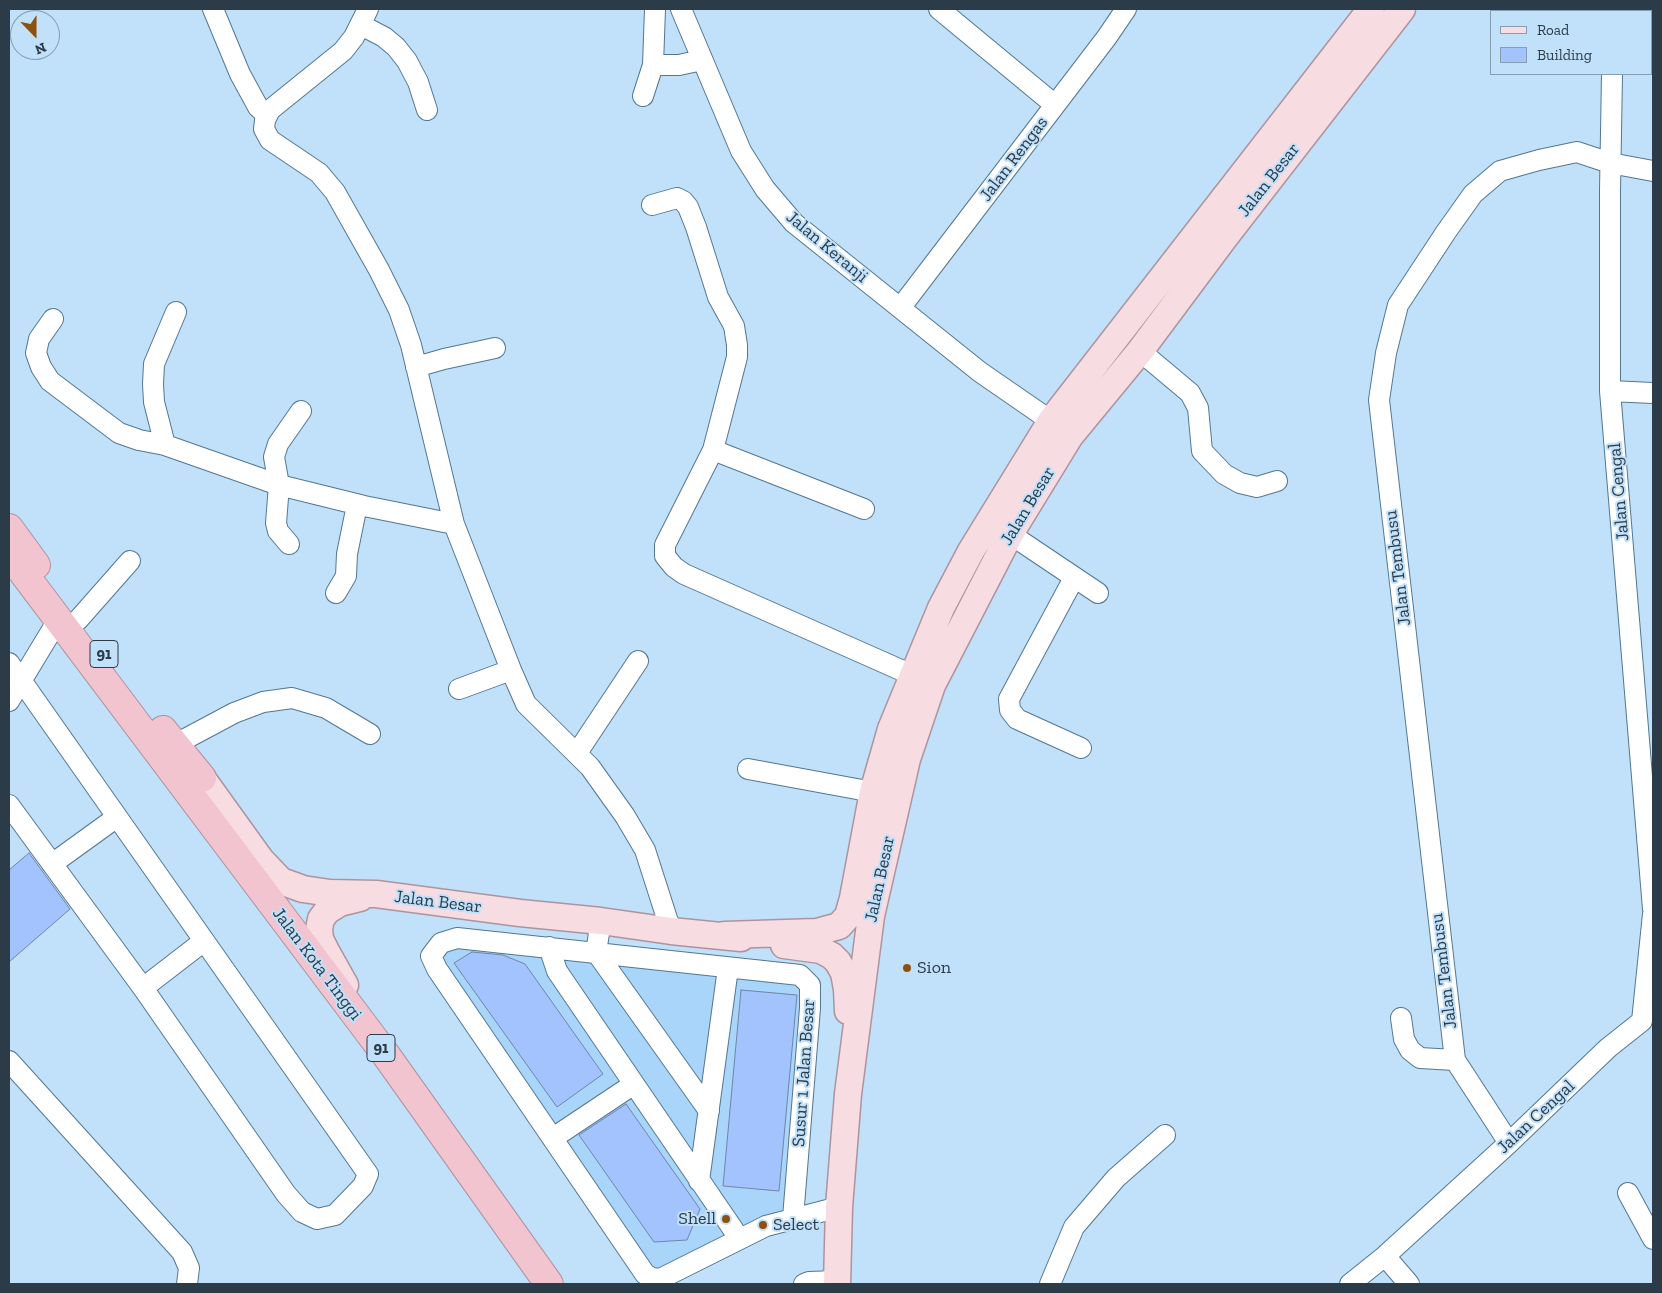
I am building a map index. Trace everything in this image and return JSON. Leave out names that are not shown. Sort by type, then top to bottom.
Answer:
[{"type":"highway","name":"91","points":[[9,528],[68,620],[202,778]]},
{"type":"highway","points":[[9,554],[68,620]]},
{"type":"highway","name":"Jalan Kota Tinggi","points":[[68,620],[206,817],[386,1055],[549,1284]]},
{"type":"main road","name":"Jalan Besar","points":[[725,935],[830,930],[839,926],[848,916],[873,792],[891,729],[941,608],[971,551],[1051,421],[1371,9]]},
{"type":"main road","name":"Jalan Besar","points":[[837,1283],[839,1206],[848,1094],[871,916],[907,759],[932,686],[1010,534],[1070,436],[1140,351],[1225,236],[1402,9]]},
{"type":"main road","name":"Jalan Besar","points":[[202,778],[261,860],[281,881],[303,889],[330,893],[376,894],[671,931],[725,935],[821,950],[838,962],[844,973],[847,989],[848,1094]]},
{"type":"main road","points":[[376,894],[340,903],[328,911],[321,919],[319,929],[320,939],[326,951],[386,1055]]},
{"type":"street","points":[[213,9],[240,74],[258,106],[267,115]]},
{"type":"street","points":[[643,96],[653,65],[655,9]]},
{"type":"street","name":"Jalan Keranji","points":[[681,9],[741,151],[764,190],[794,223],[980,372],[1051,421]]},
{"type":"street","points":[[939,9],[1055,105]]},
{"type":"street","name":"Jalan Rengas","points":[[901,308],[1126,9]]},
{"type":"street","points":[[427,110],[418,82],[407,61],[396,47],[365,17],[344,51],[270,110],[265,120],[264,129],[270,140],[319,173],[335,192],[379,270],[398,310],[411,345],[454,524],[526,704],[590,766],[620,809],[645,850],[671,931]]},
{"type":"street","points":[[653,65],[679,65],[702,60]]},
{"type":"street","name":"Jalan Cengal","points":[[1612,75],[1610,390],[1653,909]]},
{"type":"street","name":"Jalan Tembusu","points":[[1509,1143],[1455,1060],[1379,400],[1386,353],[1398,305],[1473,194],[1500,171],[1577,152],[1610,163],[1653,171]]},
{"type":"street","points":[[652,205],[677,198],[688,207],[718,297],[734,326],[737,356],[713,450],[665,545],[665,556],[674,567],[684,574],[912,675]]},
{"type":"street","points":[[165,445],[154,402],[154,364],[176,312]]},
{"type":"street","points":[[54,319],[39,339],[36,352],[41,367],[50,381],[119,433],[139,440],[165,445],[279,484],[357,505],[454,524]]},
{"type":"street","points":[[416,367],[444,358],[495,348]]},
{"type":"street","points":[[1140,351],[1190,394],[1198,408],[1202,451],[1224,474],[1240,483],[1258,487],[1277,481]]},
{"type":"street","points":[[1610,390],[1653,393]]},
{"type":"street","points":[[289,544],[278,531],[276,523],[279,484],[274,457],[278,444],[301,411]]},
{"type":"street","points":[[713,450],[864,509]]},
{"type":"street","points":[[336,593],[346,576],[347,554],[357,505]]},
{"type":"street","points":[[1010,534],[1098,593]]},
{"type":"street","points":[[9,701],[21,681],[68,620],[130,561]]},
{"type":"street","points":[[1074,578],[1009,699],[1010,710],[1017,718],[1081,748]]},
{"type":"street","points":[[576,753],[638,661]]},
{"type":"street","points":[[9,663],[368,1174],[363,1186],[335,1215],[317,1219],[302,1212],[286,1194],[143,988],[9,805]]},
{"type":"street","points":[[459,688],[511,670]]},
{"type":"street","points":[[174,744],[234,714],[263,702],[292,698],[326,708],[370,734]]},
{"type":"street","points":[[748,769],[873,792]]},
{"type":"street","points":[[52,864],[117,818]]},
{"type":"street","name":"Jalan Cengal","points":[[1350,1284],[1385,1256],[1509,1143],[1608,1048],[1647,1023],[1653,914]]},
{"type":"street","points":[[600,921],[596,952],[709,1111]]},
{"type":"street","name":"Susur 1 Jalan Besar","points":[[553,1138],[437,969],[431,956],[441,942],[456,938],[800,975],[810,985],[810,1008],[793,1218]]},
{"type":"street","points":[[143,988],[204,942]]},
{"type":"street","points":[[549,947],[557,971],[739,1238]]},
{"type":"street","points":[[699,1181],[728,968]]},
{"type":"street","points":[[1401,1018],[1404,1039],[1410,1050],[1420,1058],[1455,1060]]},
{"type":"street","points":[[9,1061],[182,1252],[189,1268],[187,1284]]},
{"type":"street","points":[[634,1084],[553,1138],[645,1274],[652,1278],[660,1279],[766,1226],[839,1206]]},
{"type":"street","points":[[1050,1284],[1074,1227],[1116,1178],[1165,1135]]},
{"type":"street","points":[[1628,1193],[1653,1239]]},
{"type":"street","points":[[1385,1256],[1409,1284]]},
{"type":"street","points":[[804,1284],[809,1282],[837,1283]]},
{"type":"shaded area","points":[[437,940],[815,984],[799,1222],[663,1284],[432,972]]},
{"type":"building","points":[[29,853],[70,909],[9,962],[9,870]]},
{"type":"building","points":[[472,952],[503,955],[525,964],[603,1074],[557,1107],[454,963]]},
{"type":"building","points":[[741,990],[797,995],[779,1191],[723,1186]]},
{"type":"building","points":[[626,1104],[700,1209],[687,1240],[654,1242],[579,1135]]},
{"type":"place","name":"Sion","points":[[907,968]]},
{"type":"place","name":"Shell","points":[[726,1219]]},
{"type":"place","name":"Select","points":[[763,1225]]}]
